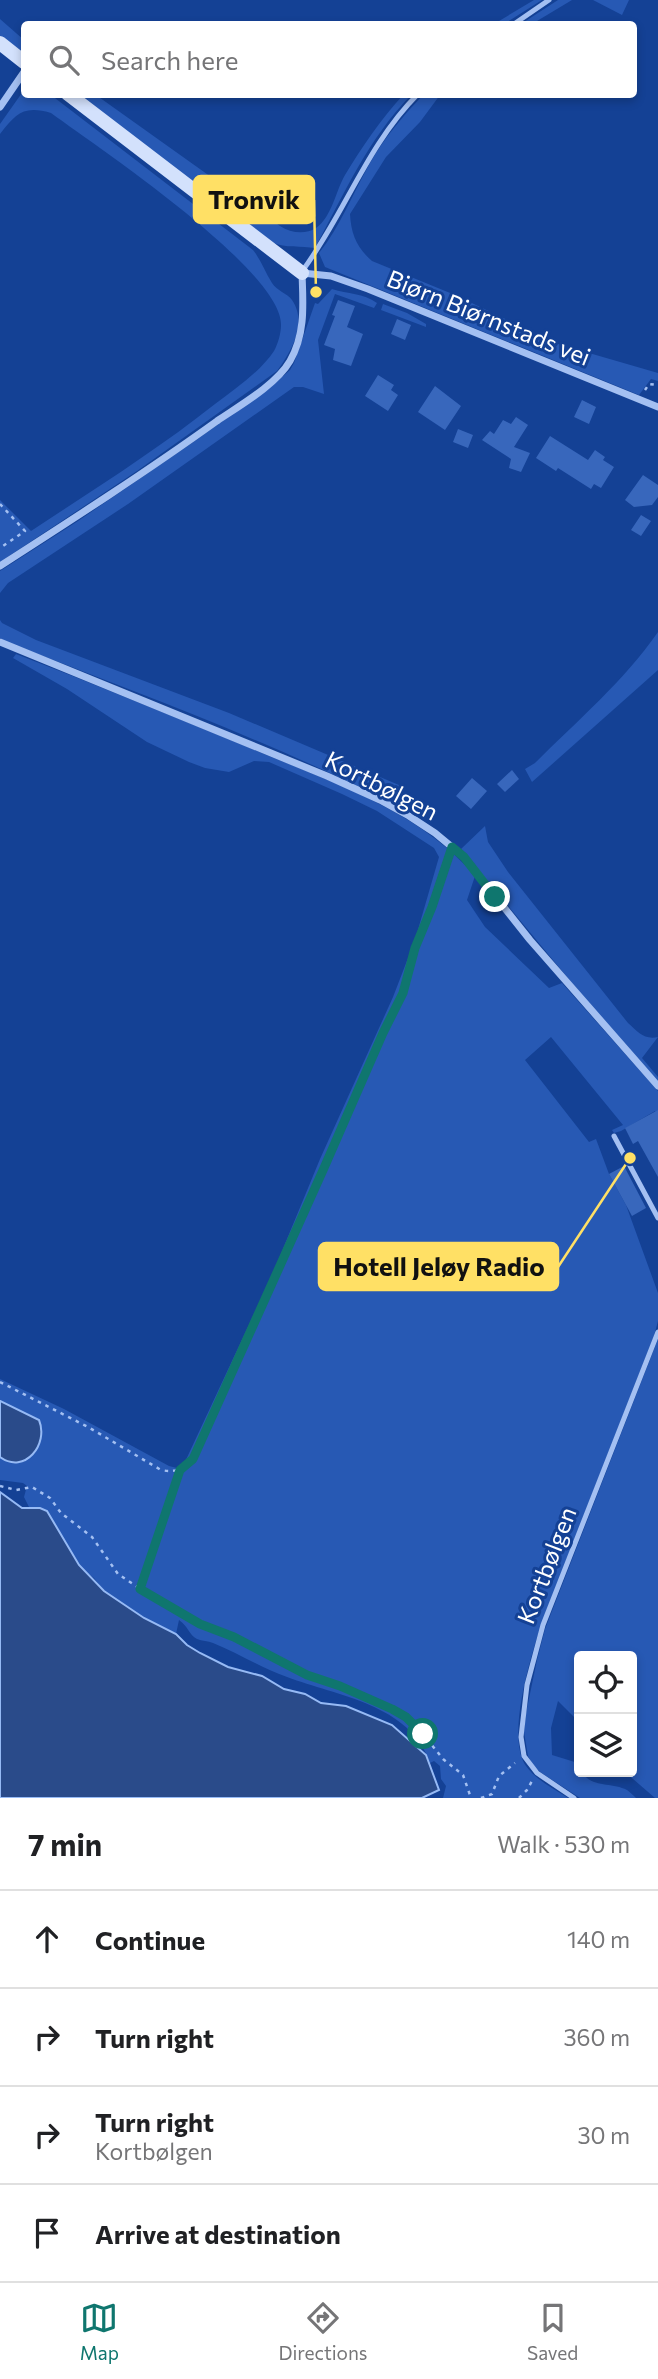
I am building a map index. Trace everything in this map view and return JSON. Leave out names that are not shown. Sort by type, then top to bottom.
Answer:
[{"type":"street","points":[[0,43],[21,60]]},
{"type":"street","points":[[0,107],[21,76]]},
{"type":"street","points":[[0,566],[169,455],[255,394],[277,376],[290,360],[303,325],[302,273],[73,98]]},
{"type":"street","name":"Biørn Biørnstads vei","points":[[302,273],[331,276],[368,289],[658,407]]},
{"type":"street","name":"Kortbølgen","points":[[0,642],[337,781],[409,816],[464,857],[530,940],[658,1086]]},
{"type":"lane","points":[[518,21],[549,0]]},
{"type":"lane","points":[[302,273],[318,250],[378,142],[415,98]]},
{"type":"lane","points":[[614,1136],[658,1217]]},
{"type":"lane","name":"Kortbølgen","points":[[523,1750],[522,1717],[542,1625],[658,1332]]},
{"type":"lane","points":[[523,1750],[527,1762],[537,1773],[574,1798]]},
{"type":"path","points":[[645,390],[649,384],[658,385]]},
{"type":"path","points":[[0,504],[25,531],[0,548]]},
{"type":"path","points":[[0,1382],[88,1427],[160,1470],[180,1470],[193,1459],[403,993],[415,948],[452,847]]},
{"type":"path","points":[[140,1589],[180,1470]]},
{"type":"path","points":[[0,1486],[16,1489],[33,1487],[50,1499],[61,1513],[92,1536],[118,1574],[200,1624],[234,1637],[307,1675],[366,1696],[402,1714],[443,1759],[463,1775],[471,1798]]},
{"type":"path","points":[[481,1798],[492,1794],[499,1776],[514,1764],[523,1750]]},
{"type":"path","points":[[519,1798],[537,1773]]},
{"type":"shaded area","points":[[534,0],[542,0],[509,21],[499,21]]},
{"type":"shaded area","points":[[558,0],[572,0],[537,21],[526,21]]},
{"type":"shaded area","points":[[593,0],[629,0],[622,15]]},
{"type":"shaded area","points":[[0,19],[21,37],[21,56],[0,38]]},
{"type":"shaded area","points":[[21,94],[21,98],[55,98],[253,250],[274,286],[292,300],[297,309],[298,328],[288,355],[277,371],[137,471],[0,562],[0,500],[31,531],[148,454],[247,380],[274,351],[281,325],[273,301],[252,273],[221,242],[144,180],[51,113],[33,110],[21,113],[0,134],[0,124]]},
{"type":"shaded area","points":[[79,98],[100,98],[280,226],[293,232],[303,232],[316,228],[326,217],[345,175],[372,134],[400,98],[408,98],[369,149],[315,248],[274,243]]},
{"type":"shaded area","points":[[420,98],[438,98],[420,122],[386,157],[350,214],[353,234],[362,251],[372,261],[455,295],[558,344],[658,373],[658,381],[651,379],[639,395],[325,267],[319,253],[340,221],[370,163],[395,127]]},
{"type":"shaded area","points":[[332,289],[361,295],[377,303],[374,308],[335,294],[318,340],[324,394],[294,387],[128,504],[8,583],[0,593],[0,571],[192,443],[290,370],[315,303],[318,304]]},
{"type":"shaded area","points":[[383,304],[407,313],[426,324],[426,327],[381,310]]},
{"type":"shaded area","points":[[0,620],[36,640],[229,713],[406,788],[396,805],[251,738],[4,641],[0,638]]},
{"type":"shaded area","points":[[658,632],[658,670],[532,782],[525,769],[535,763],[600,700]]},
{"type":"shaded area","points":[[16,654],[340,785],[427,832],[475,876],[467,900],[485,927],[549,988],[562,983],[658,1091],[658,1115],[655,1111],[614,1133],[612,1130],[623,1125],[551,1037],[525,1060],[589,1142],[596,1139],[609,1174],[626,1205],[658,1293],[658,1321],[654,1336],[547,1609],[524,1688],[518,1733],[520,1752],[526,1766],[535,1776],[568,1798],[443,1798],[446,1786],[441,1779],[440,1766],[434,1761],[430,1763],[420,1743],[406,1727],[370,1705],[277,1673],[211,1642],[197,1639],[179,1620],[176,1634],[144,1618],[104,1591],[94,1578],[81,1568],[47,1511],[30,1509],[24,1497],[27,1486],[0,1480],[0,1457],[4,1460],[24,1462],[37,1447],[40,1433],[39,1420],[0,1401],[0,1379],[64,1409],[169,1466],[177,1468],[184,1464],[273,1273],[320,1159],[393,997],[415,940],[439,857],[434,848],[377,811],[269,762],[254,761],[229,772],[205,768],[147,742],[67,689],[13,658]]},
{"type":"shaded area","points":[[485,826],[488,842],[508,872],[628,1023],[645,1036],[658,1037],[642,1058],[658,1077],[658,1081],[596,1012],[461,849]]},
{"type":"shaded area","points":[[658,1339],[658,1798],[631,1777],[637,1777],[637,1651],[574,1651],[574,1717],[558,1701],[551,1728],[552,1755],[574,1762],[574,1777],[586,1777],[596,1783],[627,1790],[636,1798],[580,1798],[534,1767],[528,1756],[524,1732],[545,1629]]},
{"type":"shaded area","points":[[0,1401],[39,1420],[41,1438],[38,1447],[26,1460],[9,1462],[0,1457]]},
{"type":"shaded area","points":[[0,1492],[22,1508],[40,1508],[47,1511],[79,1565],[104,1591],[144,1618],[176,1634],[200,1653],[228,1667],[262,1676],[284,1689],[305,1694],[321,1703],[346,1706],[392,1725],[426,1755],[439,1790],[422,1798],[0,1798]]},
{"type":"building","points":[[338,300],[355,306],[347,327],[363,334],[351,366],[333,360],[335,349],[324,345]]},
{"type":"building","points":[[397,319],[411,325],[405,340],[391,334]]},
{"type":"building","points":[[378,375],[394,385],[391,390],[398,395],[388,411],[365,396]]},
{"type":"building","points":[[435,386],[461,406],[445,430],[418,412]]},
{"type":"building","points":[[582,400],[596,407],[589,424],[574,417]]},
{"type":"building","points":[[516,417],[528,425],[514,447],[530,453],[521,472],[509,468],[511,459],[482,440],[490,431],[494,434],[503,420],[511,424]]},
{"type":"building","points":[[458,429],[473,435],[468,448],[453,442]]},
{"type":"building","points":[[550,436],[588,460],[595,450],[605,457],[603,460],[614,467],[601,488],[594,484],[591,489],[536,458]]},
{"type":"building","points":[[643,475],[658,485],[658,497],[652,505],[634,507],[625,500]]},
{"type":"building","points":[[641,515],[651,521],[641,536],[631,530]]},
{"type":"building","points":[[512,770],[519,779],[505,792],[497,784]]},
{"type":"building","points":[[472,778],[487,791],[471,809],[456,796]]},
{"type":"building","points":[[658,1110],[658,1177],[638,1141],[633,1144],[625,1128]]},
{"type":"building","points":[[624,1166],[646,1208],[632,1216],[609,1174]]},
{"type":"place","name":"Tronvik","points":[[316,292]]},
{"type":"place","name":"Hotell Jeløy Radio","points":[[630,1158]]},
{"type":"route","points":[[423,1734],[406,1717],[392,1709],[366,1696],[307,1675],[234,1637],[200,1624],[140,1589],[180,1470],[193,1459],[403,993],[415,948],[452,847],[464,857],[495,897]]}]
